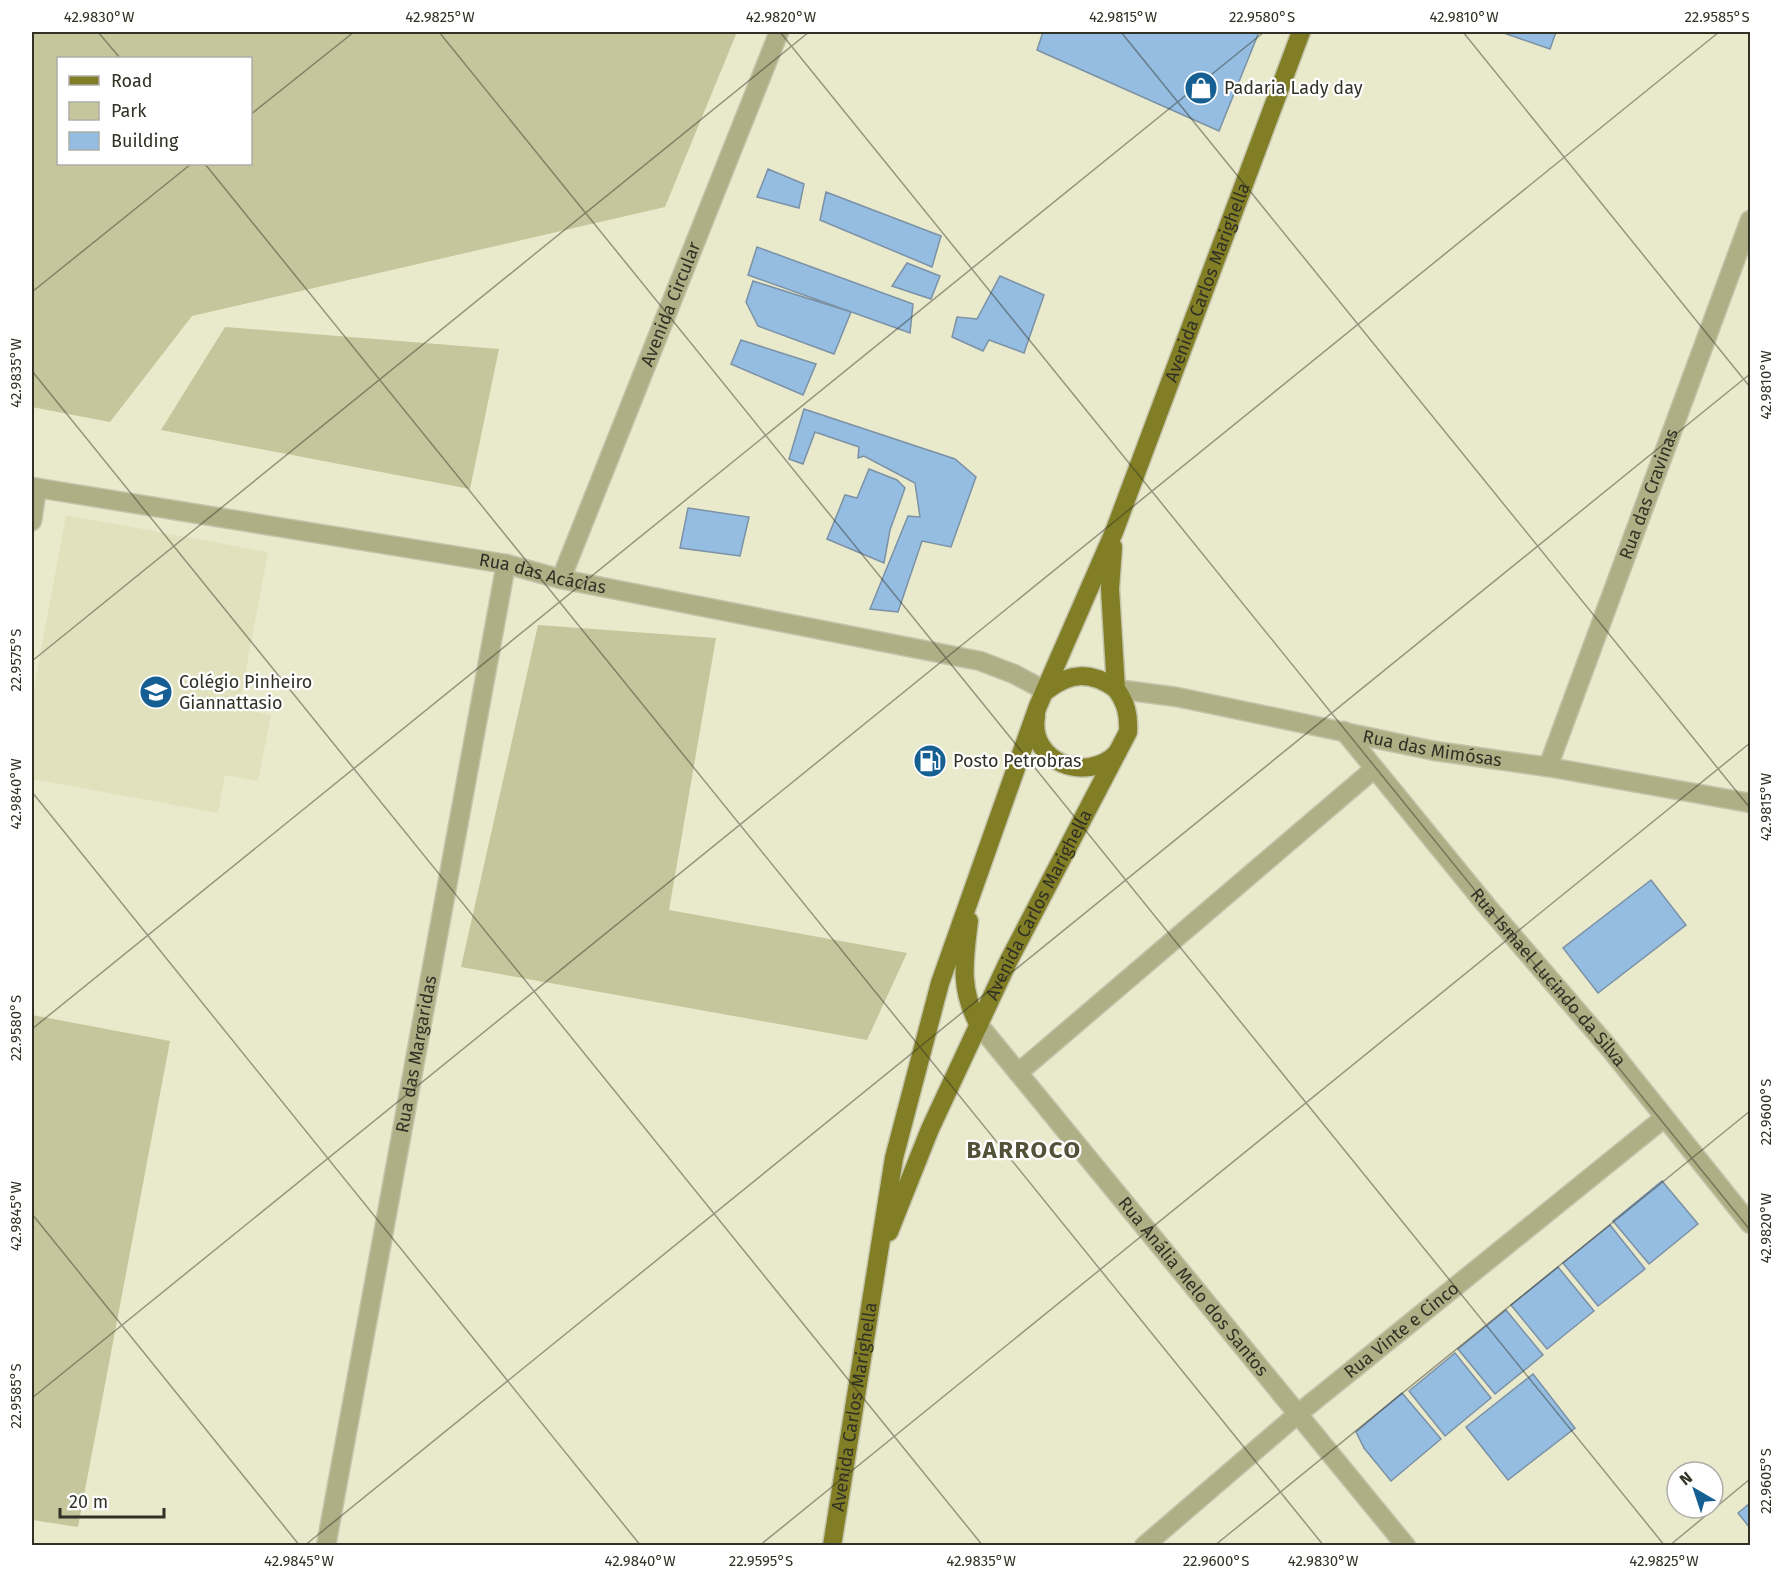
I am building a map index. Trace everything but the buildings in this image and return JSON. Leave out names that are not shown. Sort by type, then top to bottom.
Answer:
[{"type":"main road","name":"Avenida Carlos Marighella","points":[[832,1545],[894,1158],[940,983],[1042,698],[1114,532],[1301,32]]},
{"type":"main road","name":"Avenida Carlos Marighella","points":[[875,1267],[930,1129],[979,1025],[1030,918],[1128,732],[1129,716],[1125,702],[1116,689],[1110,589],[1114,532]]},
{"type":"main road","points":[[1116,689],[1104,680],[1090,675],[1074,675],[1059,681],[1042,698],[1035,720],[1037,736],[1044,750],[1063,765],[1085,769],[1100,765],[1113,757],[1123,743]]},
{"type":"main road","points":[[973,887],[963,972],[969,1007],[979,1025]]},
{"type":"street","name":"Avenida Circular","points":[[561,579],[779,32]]},
{"type":"street","name":"Rua das Cravinas","points":[[1548,767],[1750,220]]},
{"type":"street","name":"Rua das Acácias","points":[[34,487],[506,564],[561,579],[980,662],[1014,674],[1042,698]]},
{"type":"street","points":[[32,521],[34,487]]},
{"type":"street","name":"Rua das Margaridas","points":[[326,1545],[506,564]]},
{"type":"street","name":"Rua das Mimósas","points":[[1116,689],[1177,697],[1435,751],[1548,767],[1750,803]]},
{"type":"street","name":"Rua Ismael Lucindo da Silva","points":[[1344,731],[1610,1049],[1750,1224]]},
{"type":"street","points":[[1018,1073],[1374,769]]},
{"type":"street","name":"Rua Anália Melo dos Santos","points":[[979,1025],[1406,1545]]},
{"type":"street","name":"Rua Vinte e Cinco","points":[[1144,1545],[1299,1413],[1664,1118]]},
{"type":"shaded area","points":[[66,515],[268,552],[239,708],[271,715],[258,781],[225,775],[218,813],[32,779],[32,699]]},
{"type":"green space","points":[[32,32],[737,32],[665,207],[192,316],[110,422],[32,407]]},
{"type":"green space","points":[[225,327],[499,349],[470,489],[161,430]]},
{"type":"green space","points":[[538,625],[716,638],[669,910],[907,953],[867,1040],[461,967]]},
{"type":"green space","points":[[32,1015],[170,1041],[78,1527],[32,1520]]},
{"type":"place","name":"Padaria Lady day","points":[[1201,88]]},
{"type":"place","name":"Colégio Pinheiro Giannattasio","points":[[156,692]]},
{"type":"place","name":"Posto Petrobras","points":[[930,761]]},
{"type":"district","name":"BARROCO","points":[[1024,1150]]}]
